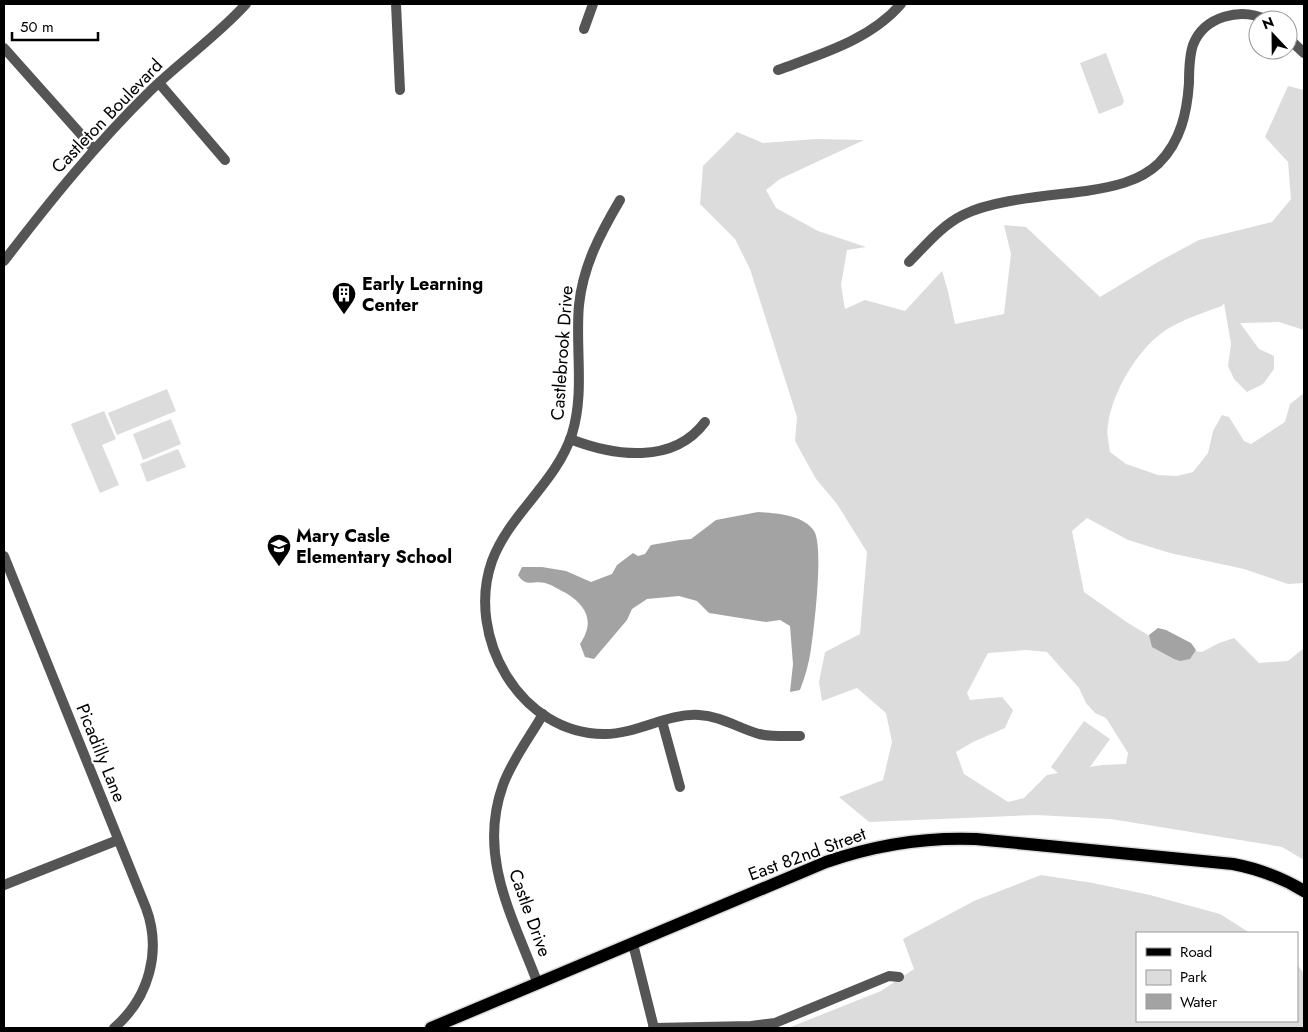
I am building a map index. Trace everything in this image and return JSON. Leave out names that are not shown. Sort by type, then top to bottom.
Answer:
[{"type":"main road","name":"East 82nd Street","points":[[431,1028],[826,862],[877,847],[929,839],[976,839],[1233,864],[1267,872],[1304,891]]},
{"type":"street","name":"Castleton Boulevard","points":[[4,261],[42,210],[116,125],[246,4]]},
{"type":"street","points":[[396,4],[400,90]]},
{"type":"street","points":[[584,29],[593,4]]},
{"type":"street","points":[[778,70],[833,50],[857,38],[879,24],[902,4]]},
{"type":"street","points":[[909,262],[945,226],[965,214],[993,205],[1112,187],[1148,172],[1166,154],[1179,133],[1186,110],[1193,44],[1212,22],[1234,14],[1248,15]]},
{"type":"street","points":[[4,48],[94,149]]},
{"type":"street","points":[[159,83],[225,160]]},
{"type":"street","name":"Castlebrook Drive","points":[[620,200],[595,244],[583,279],[578,322],[578,405],[570,439],[554,470],[502,540],[492,560],[486,593],[487,626],[496,657],[506,676],[517,690],[543,714],[569,728],[595,734],[616,733],[685,715],[700,715],[716,717],[759,734],[787,737],[800,736]]},
{"type":"street","points":[[570,439],[612,452],[638,454],[668,450],[688,439],[705,422]]},
{"type":"street","name":"Picadilly Lane","points":[[4,556],[149,918],[153,939],[151,966],[143,991],[135,1005],[114,1028]]},
{"type":"street","name":"Castle Drive","points":[[538,984],[500,883],[495,862],[493,836],[495,814],[504,784],[513,764],[543,714]]},
{"type":"street","points":[[662,722],[680,786]]},
{"type":"street","points":[[4,885],[118,840]]},
{"type":"street","points":[[633,944],[654,1028],[771,1024],[889,976],[899,977]]},
{"type":"green space","points":[[1106,53],[1124,101],[1122,105],[1099,114],[1080,63]]},
{"type":"green space","points":[[1288,86],[1304,90],[1304,330],[1279,322],[1240,323],[1259,349],[1274,356],[1274,369],[1263,384],[1247,392],[1234,379],[1228,366],[1231,344],[1224,303],[1222,306],[1171,327],[1149,344],[1130,369],[1115,398],[1107,435],[1110,452],[1126,464],[1158,475],[1177,476],[1193,472],[1208,453],[1213,431],[1222,415],[1229,417],[1244,441],[1251,444],[1285,422],[1290,404],[1304,393],[1304,583],[1288,584],[1244,569],[1170,553],[1128,540],[1087,518],[1072,531],[1084,592],[1128,623],[1168,647],[1202,652],[1234,638],[1259,663],[1288,661],[1304,648],[1304,860],[1282,847],[1111,819],[1036,815],[869,822],[839,797],[883,780],[892,742],[886,713],[857,688],[822,701],[819,682],[825,652],[860,634],[867,552],[837,504],[816,479],[795,441],[797,417],[750,269],[735,239],[700,204],[703,166],[737,132],[763,143],[816,139],[864,140],[780,179],[766,190],[776,208],[818,231],[866,247],[847,250],[841,285],[845,309],[865,300],[905,311],[942,271],[955,324],[1004,314],[1011,254],[1004,225],[1026,227],[1100,297],[1199,240],[1272,222],[1291,199],[1288,162],[1265,137]],"holes":[[[1026,650],[1047,652],[1079,688],[1086,703],[1095,713],[1106,718],[1128,753],[1126,764],[1090,767],[1110,739],[1084,721],[1051,767],[1058,773],[1047,775],[1024,798],[1008,802],[964,774],[956,752],[973,742],[1005,728],[1013,710],[1002,697],[970,700],[967,693],[988,653]]]},
{"type":"green space","points":[[167,389],[176,411],[117,435],[108,413]]},
{"type":"green space","points":[[104,411],[116,439],[102,445],[119,485],[100,493],[71,424]]},
{"type":"green space","points":[[171,419],[181,444],[143,460],[133,434]]},
{"type":"green space","points":[[178,449],[186,467],[147,482],[140,464]]},
{"type":"green space","points":[[1041,875],[1093,883],[1150,895],[1220,914],[1248,932],[1136,932],[1136,1022],[1298,1022],[1298,966],[1304,973],[1304,1028],[788,1028],[881,991],[914,969],[903,939],[974,901]]},
{"type":"water","points":[[758,512],[789,516],[804,521],[814,531],[817,540],[818,570],[814,624],[809,659],[800,690],[790,692],[793,664],[790,626],[780,620],[766,622],[709,613],[697,601],[679,596],[647,599],[632,609],[627,620],[594,659],[585,657],[580,644],[585,636],[588,622],[584,609],[579,603],[551,585],[541,582],[527,582],[518,575],[522,567],[542,567],[566,571],[591,582],[612,574],[617,565],[633,553],[638,556],[645,554],[651,545],[691,539],[716,520]]},
{"type":"water","points":[[1158,628],[1191,643],[1196,650],[1190,659],[1180,661],[1152,647],[1149,635]]},
{"type":"place","name":"Early Learning Center","points":[[344,315]]},
{"type":"place","name":"Mary Casle Elementary School","points":[[279,567]]}]
